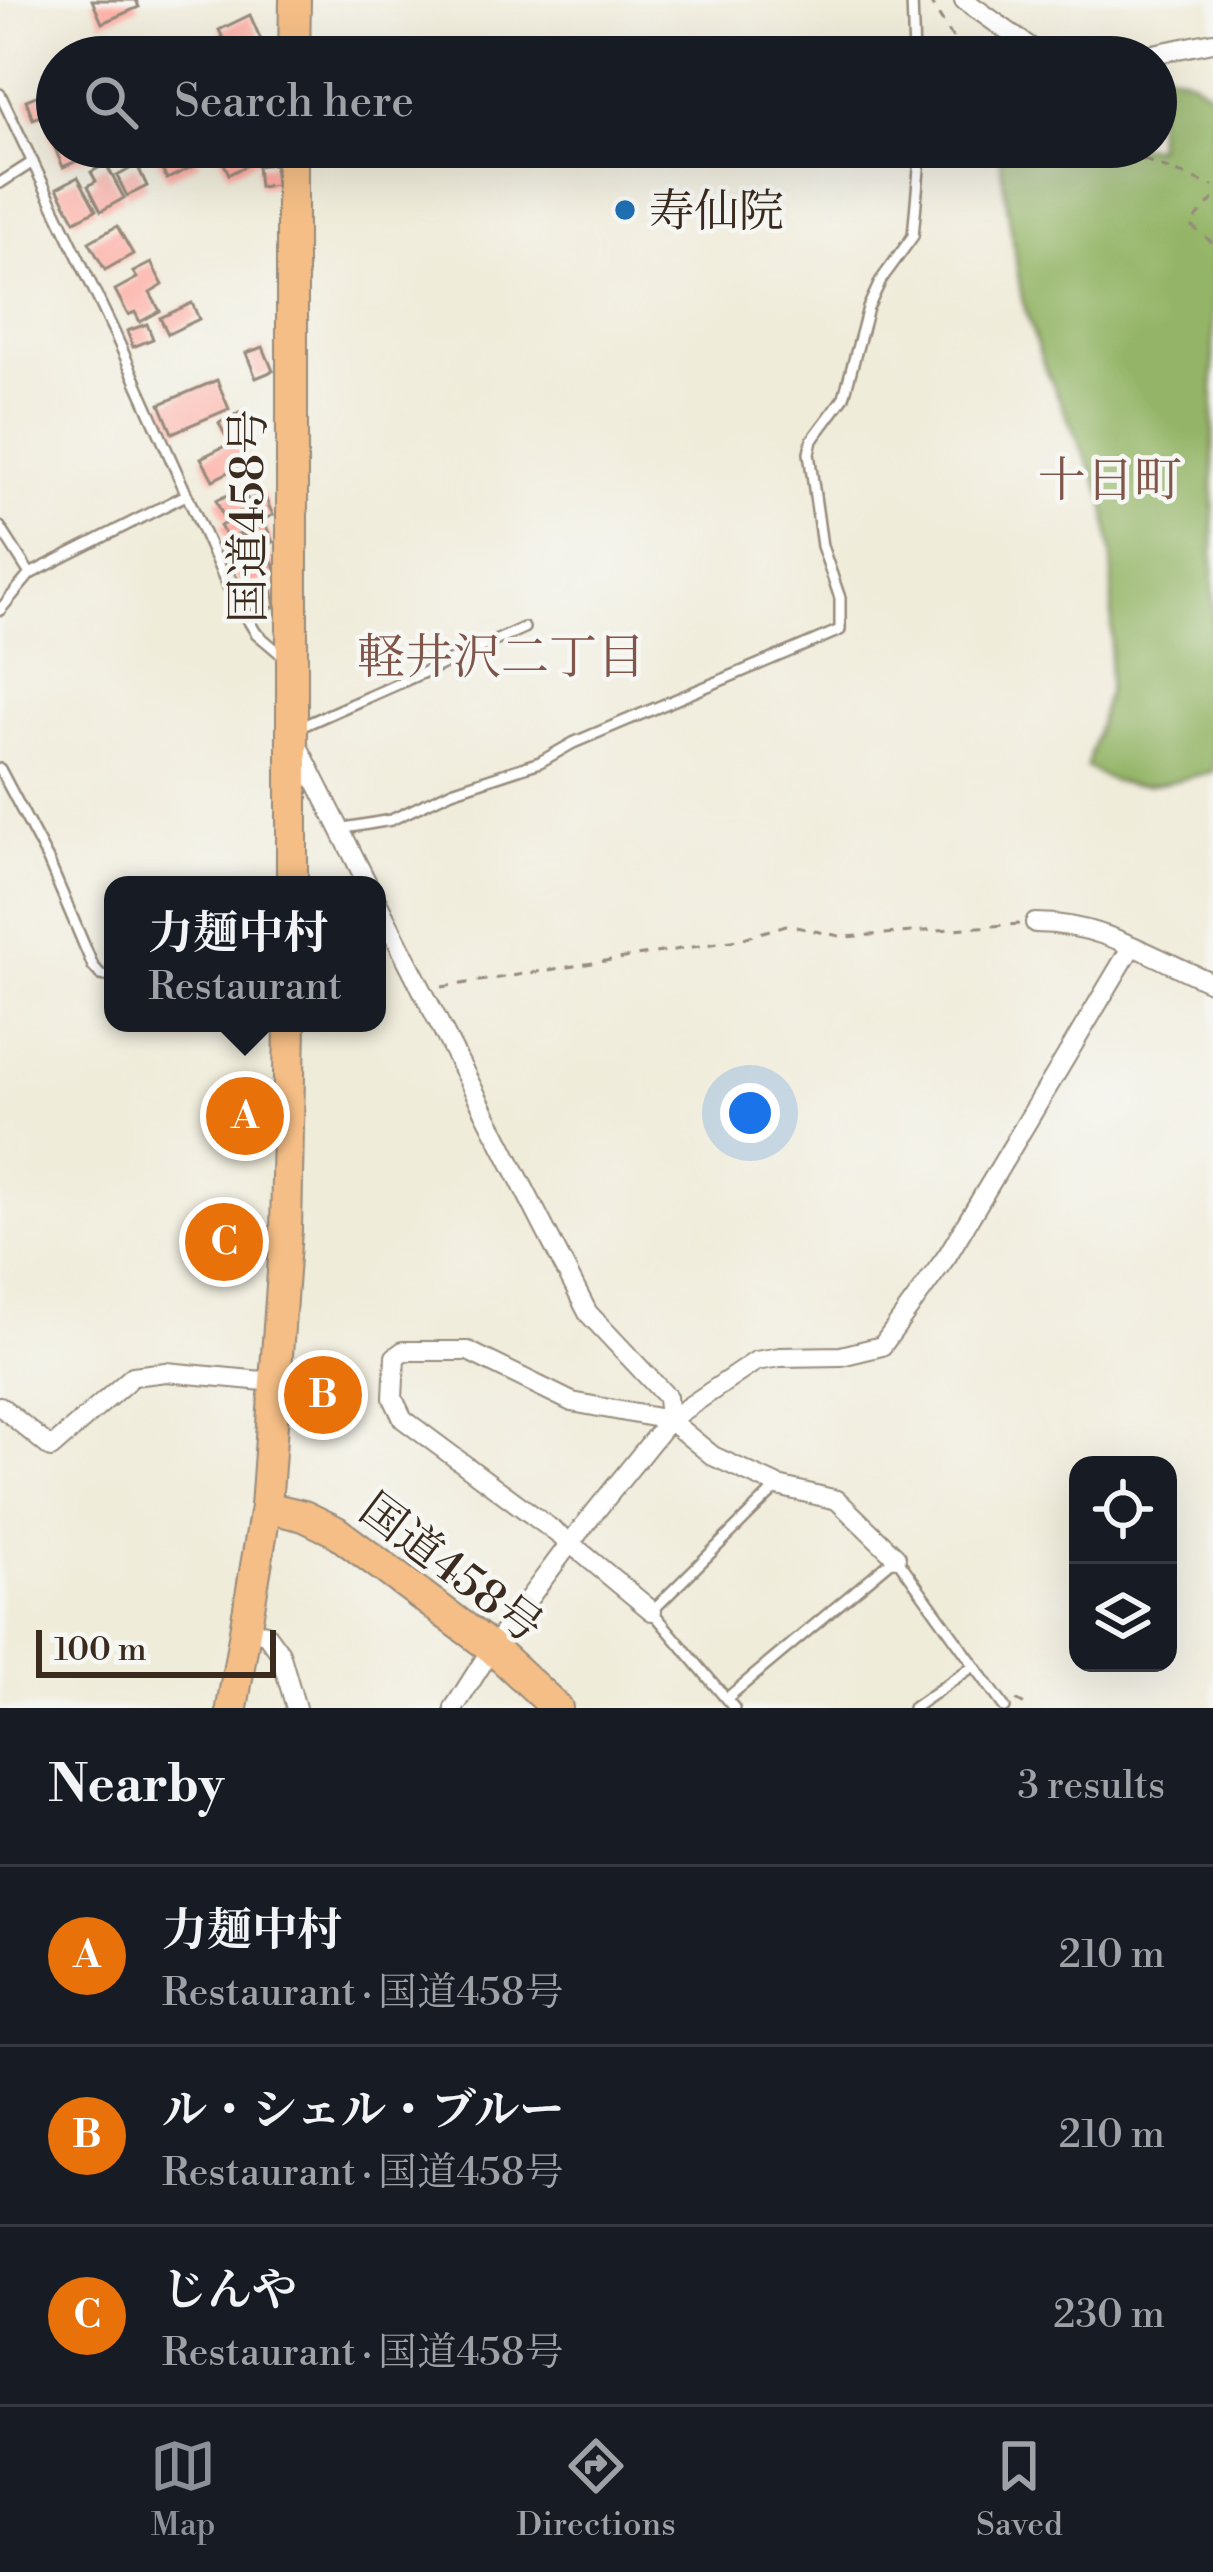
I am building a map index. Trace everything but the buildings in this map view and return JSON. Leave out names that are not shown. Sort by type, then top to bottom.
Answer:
[{"type":"main road","points":[[294,36],[295,0]]},
{"type":"main road","name":"国道458号","points":[[292,168],[292,876]]},
{"type":"main road","points":[[232,1708],[266,1507],[286,1230],[290,1032]]},
{"type":"main road","name":"国道458号","points":[[266,1507],[304,1516],[335,1531],[492,1648],[557,1708]]},
{"type":"street","points":[[964,0],[1015,36]]},
{"type":"street","points":[[1177,49],[1213,42]]},
{"type":"street","points":[[294,733],[363,876]]},
{"type":"street","points":[[386,920],[588,1312],[667,1397],[669,1420]]},
{"type":"street","points":[[1035,923],[1096,929],[1213,982]]},
{"type":"street","points":[[454,1708],[570,1543],[669,1420],[756,1361],[864,1354],[882,1346],[947,1256],[1132,946]]},
{"type":"street","points":[[652,1611],[570,1543],[403,1419],[393,1398],[395,1357],[403,1351],[468,1351],[572,1402],[669,1420],[713,1456],[778,1486],[837,1500],[896,1557]]},
{"type":"street","points":[[0,1406],[51,1448],[133,1376],[166,1372],[275,1382]]},
{"type":"street","points":[[245,1629],[266,1634],[280,1653],[296,1708]]},
{"type":"lane","points":[[912,0],[913,36]]},
{"type":"lane","points":[[0,94],[229,587],[256,633],[294,664]]},
{"type":"lane","points":[[0,183],[33,162]]},
{"type":"lane","points":[[339,829],[391,820],[452,790],[540,762],[573,743],[840,630],[840,598],[822,546],[809,453],[812,440],[844,397],[880,280],[913,236],[919,168]]},
{"type":"lane","points":[[0,610],[30,574],[185,495]]},
{"type":"lane","points":[[0,527],[30,574]]},
{"type":"lane","points":[[294,733],[524,628]]},
{"type":"lane","points":[[0,769],[48,860],[93,966],[104,975]]},
{"type":"lane","points":[[778,1486],[652,1611],[730,1703],[896,1557],[972,1667],[1007,1702]]},
{"type":"lane","points":[[914,1708],[972,1667]]},
{"type":"path","points":[[929,0],[952,36]]},
{"type":"path","points":[[1165,168],[1213,186]]},
{"type":"path","points":[[1213,200],[1190,225],[1213,243]]},
{"type":"path","points":[[422,990],[737,940],[785,925],[844,937],[1035,923]]},
{"type":"path","points":[[1007,1702],[1030,1708]]},
{"type":"green space","points":[[1177,75],[1213,94],[1213,772],[1134,785],[1087,767],[1108,690],[1112,628],[1112,557],[1104,498],[1042,361],[1022,299],[1001,168],[1177,168]]},
{"type":"place","name":"寿仙院","points":[[625,210]]},
{"type":"place","name":"力麺中村","points":[[245,1116]]},
{"type":"place","name":"じんや","points":[[224,1242]]},
{"type":"place","name":"ル・シェル・ブルー","points":[[323,1395]]},
{"type":"district","name":"十日町","points":[[1110,479]]},
{"type":"district","name":"軽井沢二丁目","points":[[501,656]]}]
